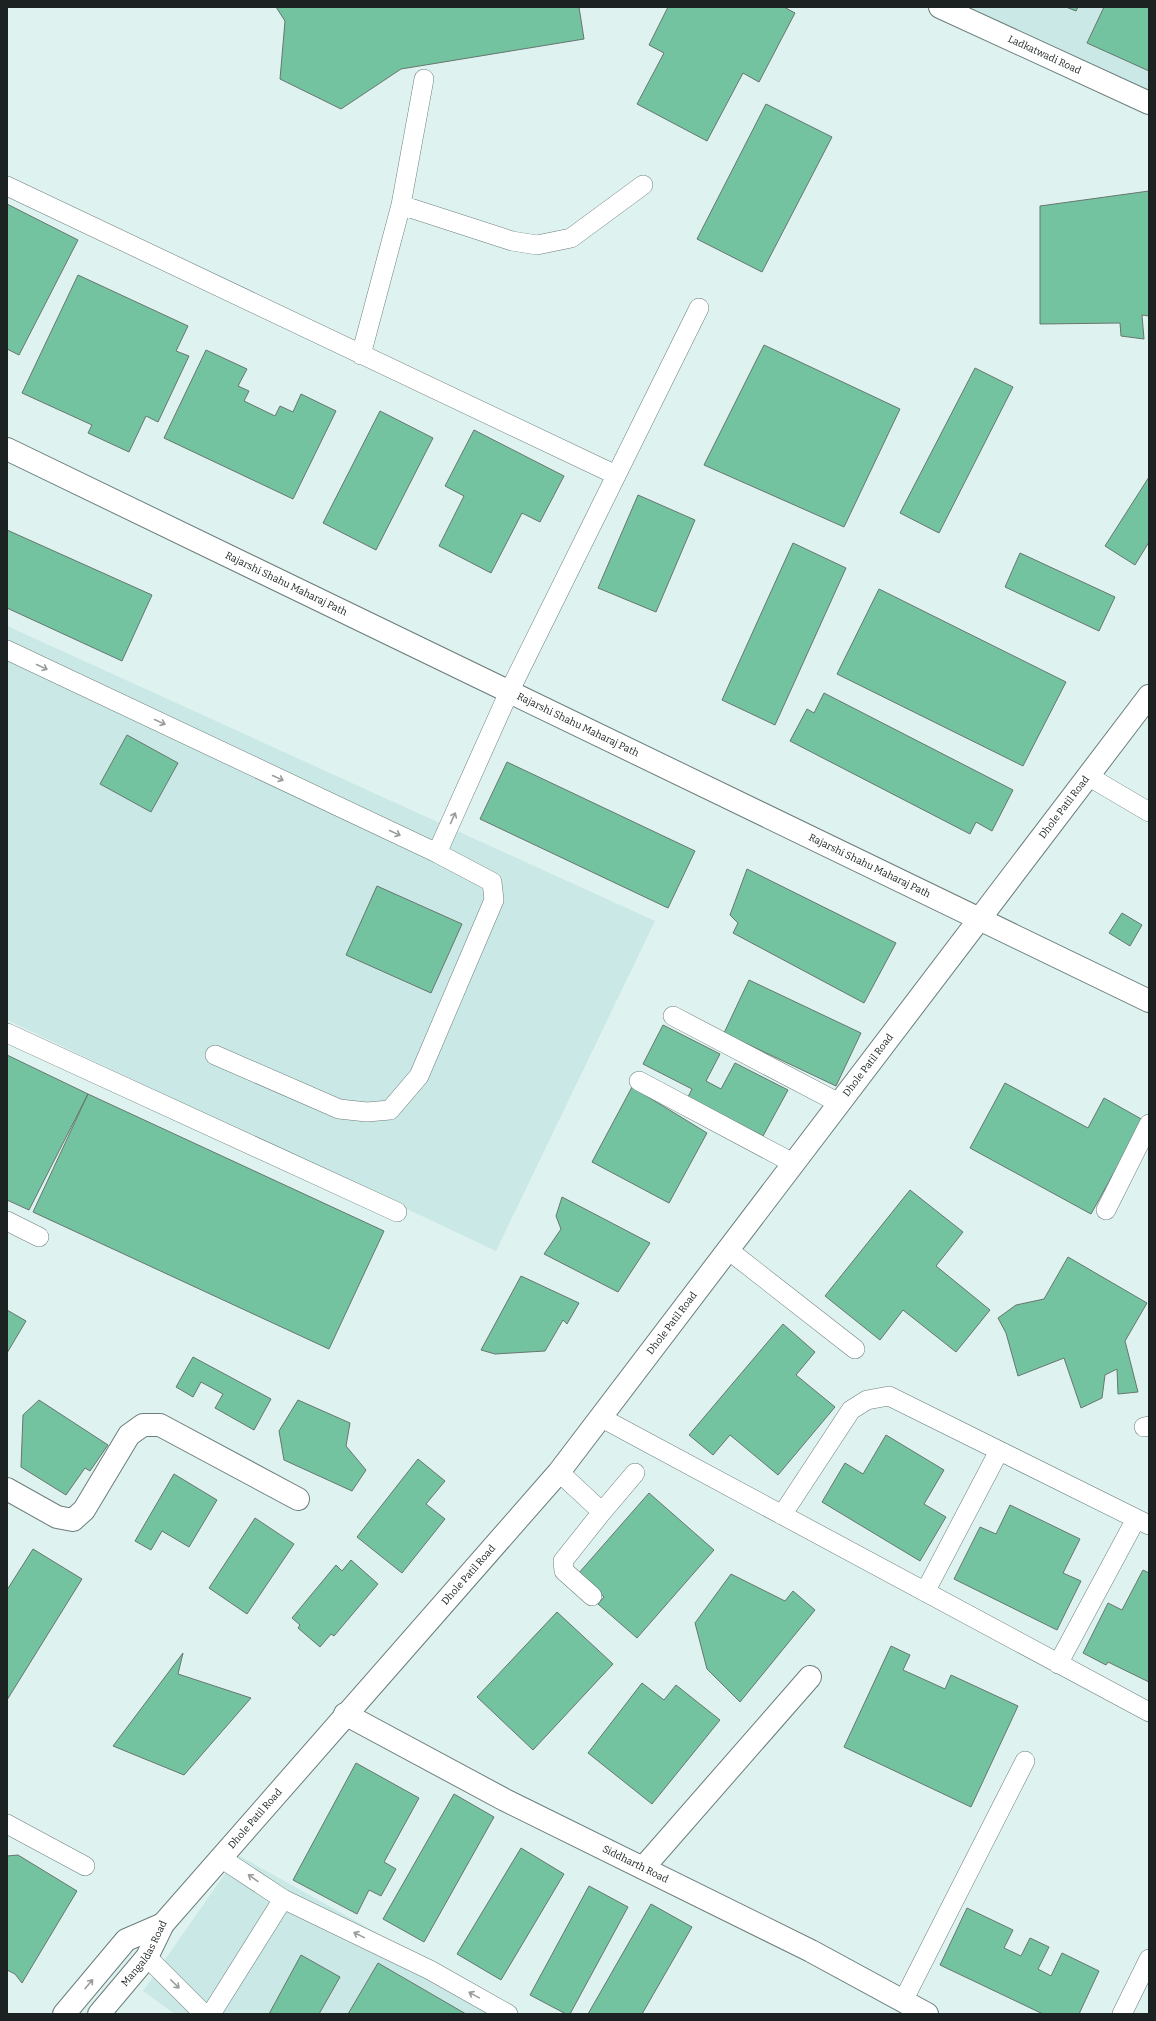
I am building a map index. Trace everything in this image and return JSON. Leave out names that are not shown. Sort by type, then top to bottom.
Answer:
[{"type":"street","name":"Ladkatwadi Road","points":[[940,7],[1149,103]]},
{"type":"street","name":"Rajarshi Shahu Maharaj Path","points":[[7,449],[1149,1001]]},
{"type":"street","name":"Dhole Patil Road","points":[[163,1924],[344,1714],[559,1472],[727,1249],[1148,699]]},
{"type":"street","points":[[7,1489],[57,1517],[73,1520],[84,1510],[129,1435],[143,1426],[160,1425],[298,1499]]},
{"type":"street","points":[[643,1868],[810,1677]]},
{"type":"street","name":"Siddharth Road","points":[[344,1714],[504,1800],[810,1951],[927,2014]]},
{"type":"street","name":"Mangaldas Road","points":[[99,2014],[147,1957],[163,1924]]},
{"type":"street","name":"Mangaldas Road","points":[[64,2014],[126,1940],[163,1924]]},
{"type":"lane","points":[[361,355],[401,205],[424,79]]},
{"type":"lane","points":[[401,205],[512,241],[537,245],[571,238],[643,185]]},
{"type":"lane","points":[[7,186],[616,475]]},
{"type":"lane","points":[[437,853],[509,692],[699,308]]},
{"type":"lane","points":[[7,650],[437,853],[492,882],[494,900],[419,1076],[390,1110],[367,1112],[339,1109],[215,1055]]},
{"type":"lane","points":[[1088,776],[1147,806]]},
{"type":"lane","points":[[674,1016],[839,1103]]},
{"type":"lane","points":[[7,1033],[397,1212]]},
{"type":"lane","points":[[638,1081],[793,1163]]},
{"type":"lane","points":[[1106,1210],[1149,1124]]},
{"type":"lane","points":[[7,1221],[39,1237]]},
{"type":"lane","points":[[727,1249],[855,1349]]},
{"type":"lane","points":[[782,1515],[851,1410],[867,1400],[889,1396],[1143,1522],[1058,1664]]},
{"type":"lane","points":[[600,1417],[1149,1712]]},
{"type":"lane","points":[[925,1592],[999,1451]]},
{"type":"lane","points":[[559,1472],[602,1512]]},
{"type":"lane","points":[[592,1596],[564,1571],[563,1561],[635,1473]]},
{"type":"lane","points":[[903,2001],[1025,1761]]},
{"type":"lane","points":[[7,1824],[85,1866]]},
{"type":"lane","points":[[221,1858],[283,1899],[430,1970],[508,2014]]},
{"type":"lane","points":[[211,2014],[283,1899]]},
{"type":"lane","points":[[147,1957],[204,2014]]},
{"type":"lane","points":[[1122,2014],[1149,1959]]},
{"type":"shaded area","points":[[932,7],[1149,7],[1149,104]]},
{"type":"shaded area","points":[[7,626],[655,921],[496,1251],[7,1020]]},
{"type":"shaded area","points":[[238,1855],[521,2014],[175,2014],[143,1991]]},
{"type":"building","points":[[276,7],[579,7],[584,39],[401,69],[341,109],[280,79],[285,21]]},
{"type":"building","points":[[668,7],[784,7],[795,13],[759,82],[743,73],[707,141],[637,104],[664,53],[649,45]]},
{"type":"building","points":[[1066,7],[1078,7],[1076,11]]},
{"type":"building","points":[[1104,7],[1149,7],[1149,71],[1087,43]]},
{"type":"building","points":[[766,104],[832,137],[762,272],[697,239]]},
{"type":"building","points":[[1149,191],[1149,316],[1142,315],[1144,339],[1121,336],[1120,323],[1040,324],[1040,206]]},
{"type":"building","points":[[7,204],[78,240],[19,355],[7,349]]},
{"type":"building","points":[[78,275],[188,326],[176,351],[189,356],[158,422],[146,416],[129,452],[88,433],[92,425],[22,393]]},
{"type":"building","points":[[764,345],[900,409],[844,527],[704,465]]},
{"type":"building","points":[[206,350],[247,369],[238,386],[249,391],[244,401],[275,416],[280,406],[293,412],[301,394],[336,411],[293,499],[164,438]]},
{"type":"building","points":[[975,368],[1013,387],[939,533],[900,513]]},
{"type":"building","points":[[380,411],[433,438],[376,550],[323,523]]},
{"type":"building","points":[[474,430],[564,476],[540,522],[522,513],[491,573],[439,546],[464,496],[445,486]]},
{"type":"building","points":[[1149,477],[1149,542],[1135,565],[1105,546]]},
{"type":"building","points":[[638,495],[695,520],[656,612],[598,588]]},
{"type":"building","points":[[7,530],[152,595],[122,661],[7,608]]},
{"type":"building","points":[[793,543],[846,568],[775,725],[722,700]]},
{"type":"building","points":[[1020,553],[1115,597],[1099,631],[1005,587]]},
{"type":"building","points":[[879,589],[1066,682],[1023,766],[837,674]]},
{"type":"building","points":[[824,693],[1013,790],[992,831],[976,822],[970,834],[790,741],[807,709],[814,713]]},
{"type":"building","points":[[127,735],[178,763],[151,812],[100,784]]},
{"type":"building","points":[[507,762],[695,851],[668,908],[480,819]]},
{"type":"building","points":[[747,869],[896,943],[864,1003],[733,933],[738,923],[730,915]]},
{"type":"building","points":[[377,886],[462,924],[431,993],[346,955]]},
{"type":"building","points":[[1122,913],[1142,925],[1130,946],[1109,933]]},
{"type":"building","points":[[749,980],[861,1033],[836,1086],[724,1033]]},
{"type":"building","points":[[663,1025],[720,1054],[706,1081],[721,1089],[735,1063],[788,1090],[763,1136],[688,1097],[692,1089],[643,1064]]},
{"type":"building","points":[[7,1055],[88,1094],[29,1210],[7,1200]]},
{"type":"building","points":[[1005,1083],[1088,1128],[1104,1098],[1143,1120],[1091,1214],[970,1148]]},
{"type":"building","points":[[632,1087],[707,1133],[669,1203],[592,1162]]},
{"type":"building","points":[[88,1094],[384,1231],[329,1349],[33,1212]]},
{"type":"building","points":[[910,1190],[963,1232],[936,1266],[990,1310],[956,1352],[903,1310],[880,1340],[825,1296]]},
{"type":"building","points":[[562,1197],[650,1243],[618,1292],[544,1254],[561,1229],[556,1216]]},
{"type":"building","points":[[1068,1257],[1147,1303],[1125,1341],[1138,1392],[1118,1394],[1117,1369],[1105,1375],[1102,1398],[1081,1408],[1064,1358],[1018,1376],[1006,1333],[998,1318],[1016,1305],[1044,1299]]},
{"type":"building","points":[[521,1276],[579,1303],[567,1324],[563,1320],[545,1351],[495,1354],[481,1350]]},
{"type":"building","points":[[7,1310],[26,1321],[7,1353]]},
{"type":"building","points":[[783,1324],[815,1352],[796,1375],[835,1407],[778,1475],[730,1435],[713,1455],[689,1435]]},
{"type":"building","points":[[193,1357],[271,1399],[254,1430],[215,1408],[223,1394],[201,1382],[193,1397],[176,1387]]},
{"type":"building","points":[[39,1400],[108,1445],[90,1471],[85,1468],[66,1495],[21,1467],[23,1415]]},
{"type":"building","points":[[298,1400],[350,1423],[346,1446],[366,1470],[352,1491],[284,1460],[279,1431]]},
{"type":"building","points":[[886,1435],[944,1470],[924,1504],[946,1517],[920,1561],[822,1502],[845,1463],[863,1474]]},
{"type":"building","points":[[418,1459],[445,1481],[426,1504],[445,1519],[402,1573],[357,1537]]},
{"type":"building","points":[[174,1474],[217,1500],[189,1547],[162,1531],[151,1550],[135,1541]]},
{"type":"building","points":[[649,1493],[714,1550],[637,1638],[598,1604],[604,1597],[578,1574]]},
{"type":"building","points":[[1010,1505],[1080,1539],[1063,1573],[1081,1581],[1057,1630],[954,1579],[980,1527],[996,1534]]},
{"type":"building","points":[[255,1518],[294,1544],[247,1614],[209,1588]]},
{"type":"building","points":[[33,1549],[82,1579],[7,1700],[7,1590]]},
{"type":"building","points":[[351,1560],[378,1584],[334,1636],[331,1634],[320,1647],[298,1628],[300,1625],[292,1618],[336,1565],[342,1571]]},
{"type":"building","points":[[1143,1570],[1149,1573],[1149,1682],[1108,1662],[1106,1665],[1083,1653],[1108,1603],[1122,1610]]},
{"type":"building","points":[[731,1574],[785,1601],[793,1591],[815,1610],[740,1702],[707,1669],[695,1623]]},
{"type":"building","points":[[557,1612],[613,1664],[533,1750],[477,1697]]},
{"type":"building","points":[[891,1646],[910,1655],[903,1670],[945,1689],[951,1675],[1018,1706],[971,1807],[844,1747]]},
{"type":"building","points":[[183,1653],[178,1674],[251,1698],[184,1775],[113,1746]]},
{"type":"building","points":[[642,1683],[664,1700],[676,1685],[720,1720],[652,1804],[588,1753]]},
{"type":"building","points":[[356,1763],[419,1798],[384,1862],[396,1869],[381,1896],[369,1890],[357,1914],[293,1880]]},
{"type":"building","points":[[454,1794],[494,1817],[424,1942],[383,1919]]},
{"type":"building","points":[[521,1848],[564,1874],[501,1980],[457,1954]]},
{"type":"building","points":[[18,1855],[77,1891],[22,1983],[15,1974],[7,1970],[7,1856]]},
{"type":"building","points":[[589,1886],[628,1907],[570,2014],[566,2014],[530,1995]]},
{"type":"building","points":[[651,1904],[692,1927],[642,2014],[588,2014]]},
{"type":"building","points":[[967,1908],[1013,1930],[1004,1948],[1021,1956],[1030,1938],[1049,1947],[1038,1969],[1051,1976],[1062,1953],[1099,1971],[1079,2014],[1043,2014],[940,1965]]},
{"type":"building","points":[[301,1955],[340,1977],[319,2014],[269,2014]]},
{"type":"building","points":[[378,1963],[466,2014],[348,2014]]}]
